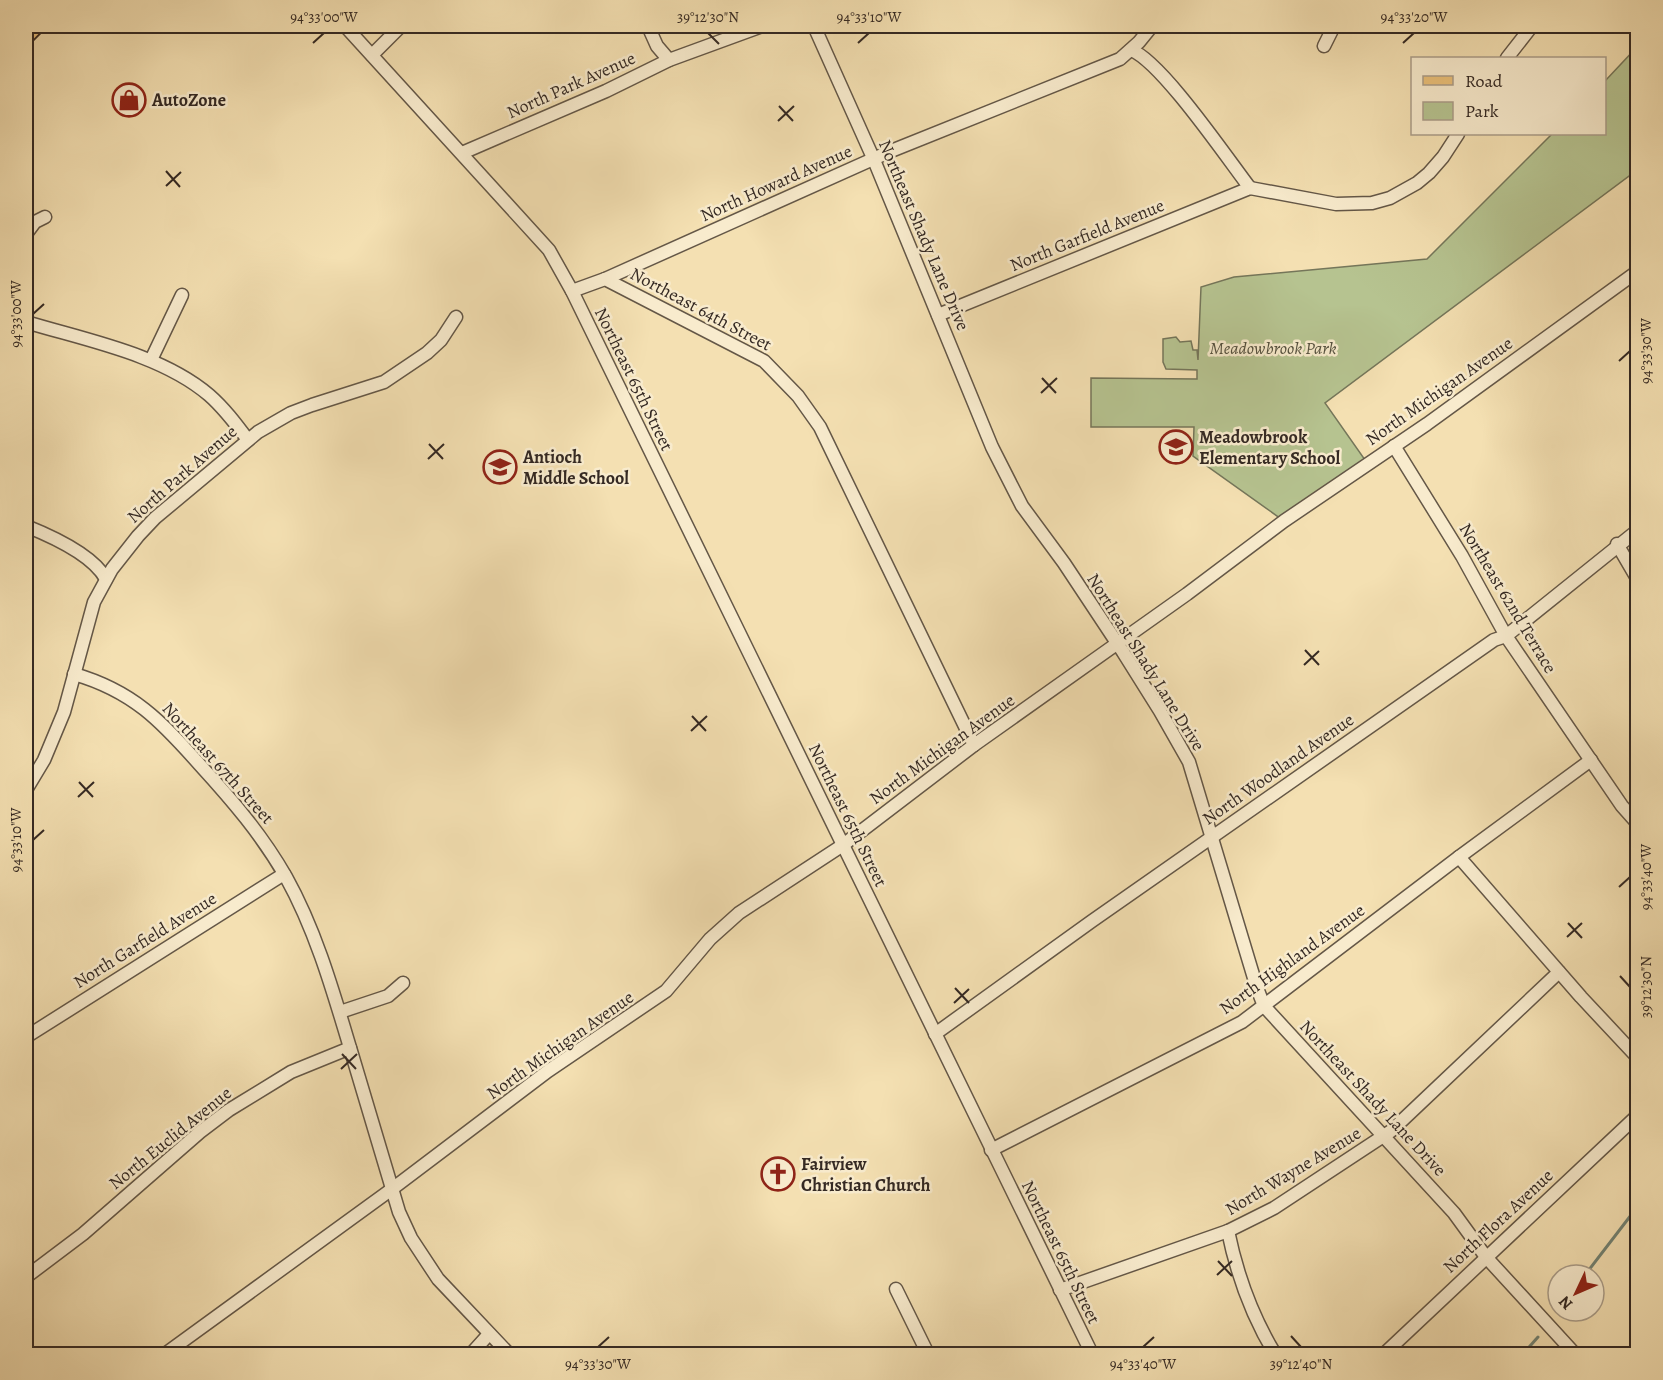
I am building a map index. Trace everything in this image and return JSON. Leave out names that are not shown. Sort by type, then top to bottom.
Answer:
[{"type":"main road","points":[[26,34],[35,26]]},
{"type":"street","points":[[345,26],[549,250],[572,291]]},
{"type":"street","points":[[372,55],[401,26]]},
{"type":"street","points":[[648,26],[657,46],[669,60]]},
{"type":"street","name":"North Park Avenue","points":[[462,153],[606,91],[669,60],[762,26]]},
{"type":"street","name":"Northeast Shady Lane Drive","points":[[814,26],[874,160],[992,447],[1022,506],[1064,563],[1118,644],[1189,762],[1264,1006],[1454,1213],[1486,1257],[1575,1354]]},
{"type":"street","name":"North Howard Avenue","points":[[605,279],[874,160],[1120,58],[1131,50],[1152,26]]},
{"type":"street","points":[[1324,46],[1334,26]]},
{"type":"street","points":[[1508,57],[1526,28]]},
{"type":"street","points":[[1131,50],[1141,53],[1160,73],[1250,188],[1336,204],[1372,203],[1390,198],[1417,183],[1443,157],[1457,135]]},
{"type":"street","name":"North Garfield Avenue","points":[[938,315],[1250,188]]},
{"type":"street","points":[[26,234],[35,222],[45,217]]},
{"type":"street","name":"North Michigan Avenue","points":[[165,1354],[392,1190],[548,1071],[666,991],[724,926],[739,913],[843,845],[974,746],[1118,644],[1284,521],[1394,446],[1638,271]]},
{"type":"street","name":"Northeast 64th Street","points":[[572,291],[605,279],[764,361],[798,396],[820,427],[974,746]]},
{"type":"street","name":"Northeast 65th Street","points":[[572,291],[1092,1354]]},
{"type":"street","points":[[151,360],[182,295]]},
{"type":"street","name":"North Park Avenue","points":[[26,790],[53,742],[64,712],[92,609],[106,579],[122,555],[155,518],[248,440],[291,413],[384,382],[427,353],[441,340],[456,317]]},
{"type":"street","points":[[26,322],[151,360],[173,371],[208,395],[231,418],[248,440]]},
{"type":"street","name":"Northeast 62nd Terrace","points":[[1394,446],[1462,556],[1506,636],[1638,824]]},
{"type":"street","points":[[26,526],[54,539],[78,554],[101,570],[106,579]]},
{"type":"street","name":"North Woodland Avenue","points":[[935,1034],[1494,640],[1506,636],[1617,544],[1638,530]]},
{"type":"street","points":[[1617,544],[1638,580]]},
{"type":"street","name":"Northeast 67th Street","points":[[74,674],[111,687],[141,705],[181,743],[244,814],[284,874],[314,936],[340,1011],[399,1212],[411,1238],[451,1294],[510,1354]]},
{"type":"street","name":"North Highland Avenue","points":[[991,1150],[1242,1022],[1591,760]]},
{"type":"street","points":[[1459,857],[1559,972],[1638,1058]]},
{"type":"street","name":"North Garfield Avenue","points":[[26,1037],[284,874]]},
{"type":"street","name":"North Wayne Avenue","points":[[1060,1290],[1228,1231],[1274,1208],[1385,1136],[1559,972]]},
{"type":"street","points":[[340,1011],[388,996],[403,983]]},
{"type":"street","name":"North Euclid Avenue","points":[[26,1276],[83,1234],[200,1132],[229,1110],[291,1072],[350,1048]]},
{"type":"street","name":"North Flora Avenue","points":[[1384,1354],[1638,1115]]},
{"type":"street","points":[[1228,1231],[1248,1300],[1275,1354]]},
{"type":"street","points":[[896,1289],[928,1354]]},
{"type":"street","points":[[471,1354],[489,1334]]},
{"type":"green space","name":"Meadowbrook Park","points":[[1637,47],[1637,170],[1325,403],[1370,467],[1284,521],[1193,456],[1194,427],[1091,427],[1091,378],[1197,379],[1197,370],[1166,369],[1163,362],[1163,339],[1176,337],[1180,342],[1191,341],[1193,350],[1197,350],[1198,360],[1201,287],[1234,277],[1427,259],[1551,135],[1606,135],[1606,80]]},
{"type":"waterway","points":[[1594,1263],[1638,1206]]},
{"type":"waterway","points":[[1523,1354],[1538,1337]]},
{"type":"place","name":"AutoZone","points":[[129,100]]},
{"type":"place","name":"Meadowbrook Elementary School","points":[[1176,447]]},
{"type":"place","name":"Antioch Middle School","points":[[500,467]]},
{"type":"place","name":"Fairview Christian Church","points":[[778,1174]]}]
